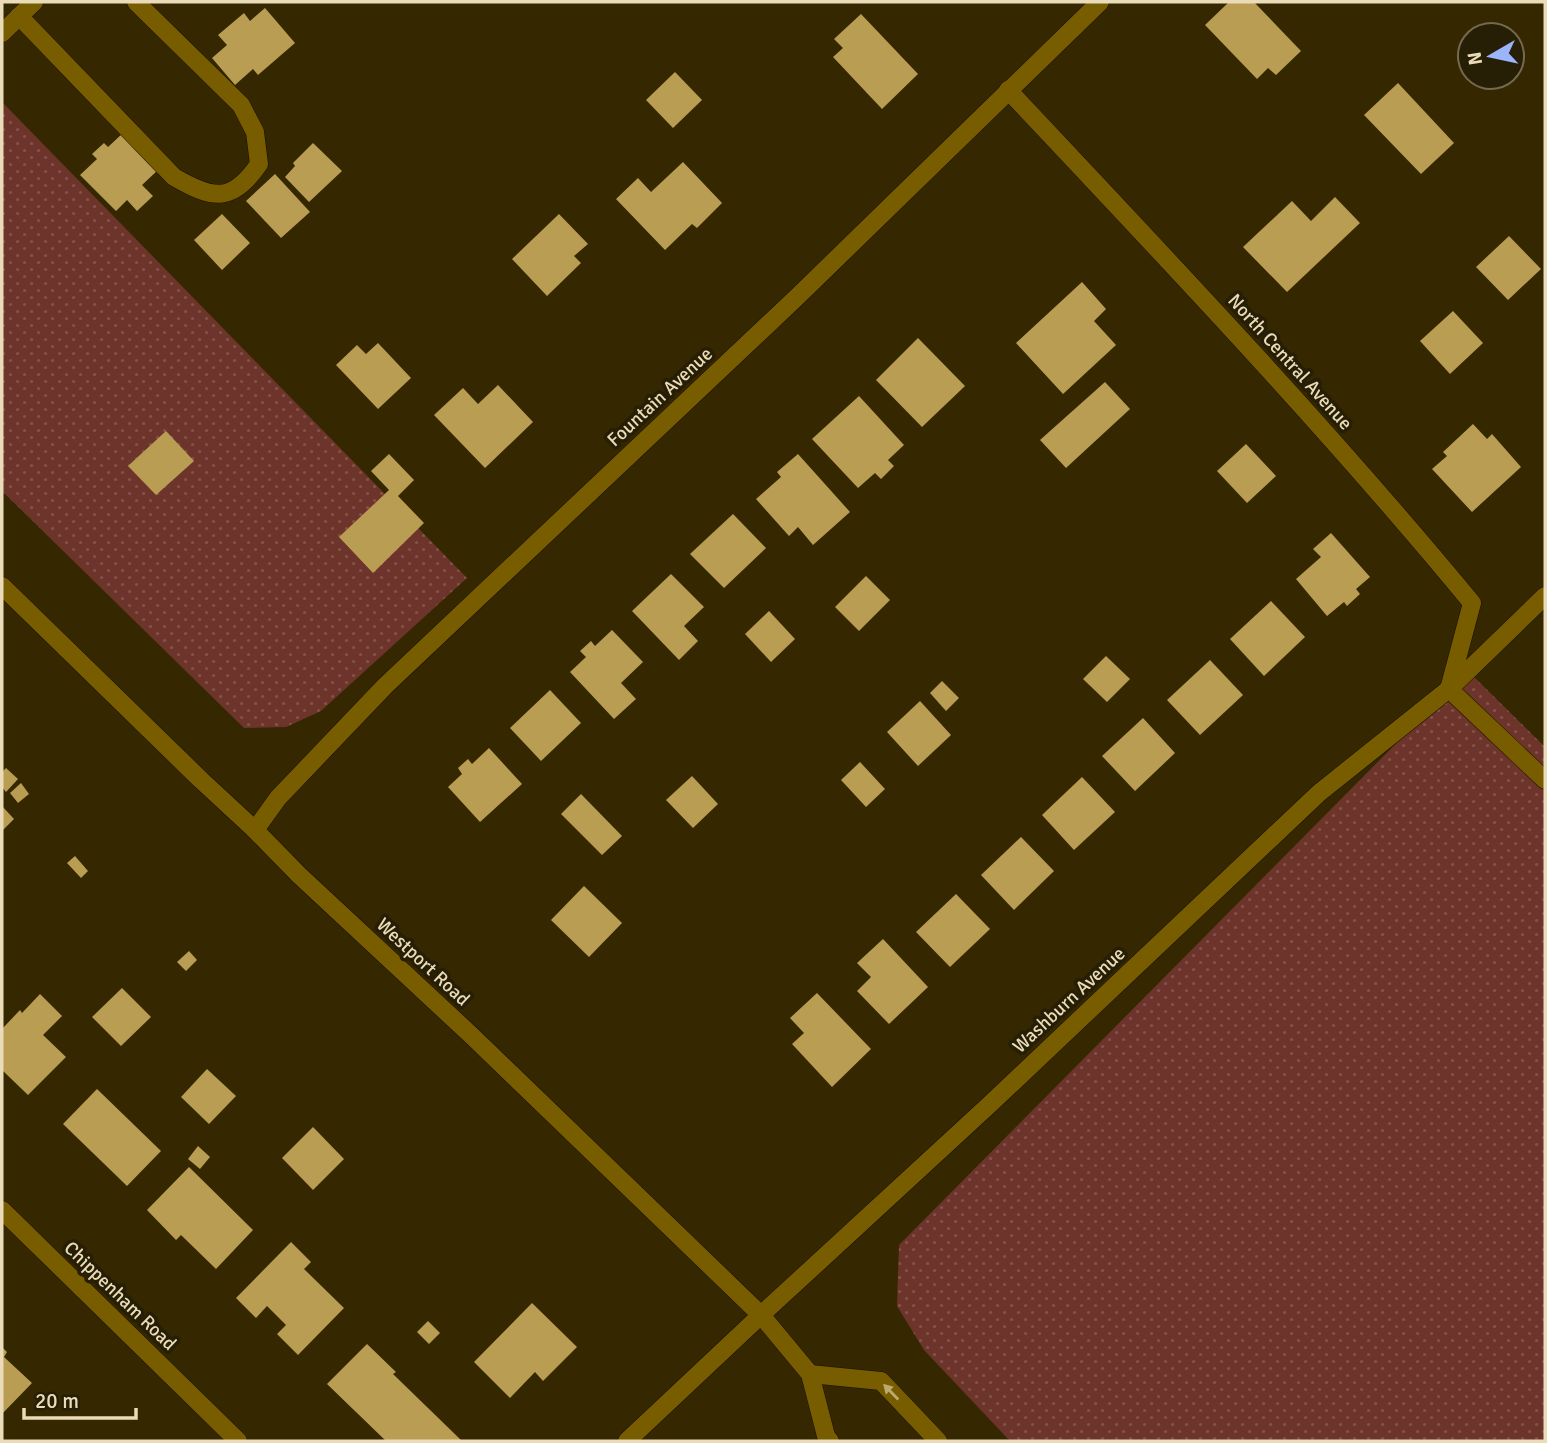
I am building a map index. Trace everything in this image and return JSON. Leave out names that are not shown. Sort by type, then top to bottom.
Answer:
[{"type":"street","points":[[2,33],[34,2]]},
{"type":"street","points":[[19,16],[173,177],[200,192],[225,194],[247,182],[259,164],[256,132],[241,105],[136,2]]},
{"type":"street","name":"Fountain Avenue","points":[[255,830],[278,798],[385,686],[797,297],[1100,2]]},
{"type":"street","name":"North Central Avenue","points":[[1008,90],[1203,296],[1401,516],[1472,603],[1449,689]]},
{"type":"street","name":"Westport Road","points":[[2,586],[299,875],[761,1315],[810,1374],[826,1436],[830,1441]]},
{"type":"street","name":"Washburn Avenue","points":[[627,1441],[1319,793],[1449,689],[1545,596]]},
{"type":"street","points":[[1449,689],[1545,780]]},
{"type":"street","name":"Chippenham Road","points":[[2,1210],[238,1441]]},
{"type":"street","points":[[810,1374],[881,1381],[938,1441]]},
{"type":"shaded area","points":[[2,102],[467,578],[321,711],[286,727],[244,728],[2,491]]},
{"type":"shaded area","points":[[1468,671],[1545,747],[1545,1441],[1010,1441],[924,1350],[897,1306],[899,1245]]},
{"type":"building","points":[[1229,2],[1254,2],[1301,51],[1276,75],[1268,68],[1257,79],[1205,25]]},
{"type":"building","points":[[265,8],[295,43],[258,75],[253,69],[235,85],[212,58],[227,45],[218,35],[244,13],[250,21]]},
{"type":"building","points":[[861,14],[918,74],[882,109],[833,57],[843,48],[834,39]]},
{"type":"building","points":[[675,72],[702,100],[673,128],[646,100]]},
{"type":"building","points":[[1398,83],[1454,143],[1421,174],[1364,115]]},
{"type":"building","points":[[123,133],[158,170],[142,185],[153,196],[137,211],[127,200],[116,211],[80,175],[97,159],[92,154],[104,143],[108,147]]},
{"type":"building","points":[[313,143],[342,171],[309,202],[285,177],[295,166],[293,163]]},
{"type":"building","points":[[683,162],[722,203],[697,228],[692,224],[665,250],[616,199],[638,178],[651,192]]},
{"type":"building","points":[[275,174],[310,212],[281,238],[246,201]]},
{"type":"building","points":[[1335,197],[1360,223],[1287,292],[1243,247],[1292,201],[1311,221]]},
{"type":"building","points":[[222,214],[250,243],[222,270],[194,240]]},
{"type":"building","points":[[559,214],[588,244],[574,256],[581,263],[547,296],[512,259]]},
{"type":"building","points":[[1509,236],[1541,269],[1508,300],[1476,267]]},
{"type":"building","points":[[1082,282],[1106,309],[1094,321],[1116,345],[1063,394],[1016,343]]},
{"type":"building","points":[[1453,311],[1483,343],[1450,374],[1420,341]]},
{"type":"building","points":[[918,338],[965,386],[922,427],[876,380]]},
{"type":"building","points":[[378,343],[411,378],[378,409],[336,365],[357,345],[366,354]]},
{"type":"building","points":[[1105,382],[1130,409],[1066,468],[1040,440]]},
{"type":"building","points":[[498,385],[533,422],[485,468],[434,415],[463,388],[478,404]]},
{"type":"building","points":[[859,396],[904,445],[888,460],[894,466],[881,479],[875,473],[858,488],[812,439]]},
{"type":"building","points":[[1473,424],[1487,439],[1492,434],[1521,467],[1472,512],[1432,469],[1447,456],[1443,452]]},
{"type":"building","points":[[166,431],[194,461],[156,495],[128,466]]},
{"type":"building","points":[[1246,444],[1276,476],[1247,503],[1217,471]]},
{"type":"building","points":[[389,454],[414,480],[398,496],[424,523],[373,573],[339,537],[389,490],[371,471]]},
{"type":"building","points":[[798,454],[850,512],[813,545],[798,527],[789,536],[756,499],[781,477],[777,472]]},
{"type":"building","points":[[733,514],[766,548],[724,588],[690,554]]},
{"type":"building","points":[[1331,533],[1370,577],[1356,589],[1360,594],[1347,606],[1344,602],[1327,616],[1296,579],[1321,557],[1313,549]]},
{"type":"building","points":[[671,574],[704,607],[684,626],[698,641],[679,660],[632,611]]},
{"type":"building","points":[[866,576],[890,600],[859,631],[835,607]]},
{"type":"building","points":[[1271,601],[1305,637],[1264,676],[1230,639]]},
{"type":"building","points":[[769,611],[795,639],[771,662],[745,634]]},
{"type":"building","points":[[612,630],[643,662],[621,683],[636,699],[614,719],[570,672],[586,657],[580,651],[591,641],[595,646]]},
{"type":"building","points":[[1106,656],[1130,679],[1107,702],[1083,679]]},
{"type":"building","points":[[1210,660],[1243,695],[1200,735],[1167,700]]},
{"type":"building","points":[[942,681],[959,698],[946,711],[930,693]]},
{"type":"building","points":[[550,690],[581,723],[541,761],[510,728]]},
{"type":"building","points":[[920,701],[951,735],[918,766],[887,732]]},
{"type":"building","points":[[1143,718],[1175,753],[1135,791],[1102,756]]},
{"type":"building","points":[[489,748],[522,784],[480,822],[448,787],[462,774],[458,768],[468,759],[472,764]]},
{"type":"building","points":[[860,762],[885,789],[866,807],[841,780]]},
{"type":"building","points":[[6,768],[18,779],[6,792],[2,787],[2,772]]},
{"type":"building","points":[[692,776],[718,804],[693,828],[666,800]]},
{"type":"building","points":[[1082,777],[1115,812],[1074,850],[1042,815]]},
{"type":"building","points":[[21,783],[29,794],[18,803],[10,793]]},
{"type":"building","points":[[581,794],[622,836],[602,855],[561,814]]},
{"type":"building","points":[[2,806],[14,819],[2,831]]},
{"type":"building","points":[[1021,837],[1054,871],[1014,910],[981,875]]},
{"type":"building","points":[[75,856],[88,871],[81,878],[67,863]]},
{"type":"building","points":[[584,886],[622,923],[589,957],[551,920]]},
{"type":"building","points":[[956,894],[990,929],[950,967],[916,932]]},
{"type":"building","points":[[883,939],[928,987],[889,1024],[857,991],[871,977],[857,963]]},
{"type":"building","points":[[189,951],[197,960],[186,971],[177,962]]},
{"type":"building","points":[[122,988],[151,1017],[121,1046],[92,1017]]},
{"type":"building","points":[[817,993],[871,1049],[832,1087],[792,1044],[804,1033],[790,1018]]},
{"type":"building","points":[[40,994],[62,1016],[43,1035],[66,1057],[28,1095],[2,1070],[2,1029]]},
{"type":"building","points":[[207,1069],[236,1096],[209,1124],[181,1097]]},
{"type":"building","points":[[97,1089],[161,1151],[127,1186],[63,1124]]},
{"type":"building","points":[[313,1127],[344,1159],[313,1190],[282,1158]]},
{"type":"building","points":[[198,1146],[210,1157],[200,1169],[188,1159]]},
{"type":"building","points":[[189,1167],[253,1230],[216,1269],[181,1235],[176,1240],[147,1210]]},
{"type":"building","points":[[291,1242],[311,1262],[304,1269],[344,1308],[298,1355],[277,1334],[286,1325],[267,1306],[256,1318],[236,1298]]},
{"type":"building","points":[[532,1303],[577,1347],[543,1381],[535,1372],[510,1398],[474,1362]]},
{"type":"building","points":[[428,1321],[440,1333],[429,1344],[417,1332]]},
{"type":"building","points":[[367,1344],[396,1372],[393,1374],[462,1441],[386,1441],[327,1384]]},
{"type":"building","points":[[2,1347],[7,1352],[4,1357],[32,1383],[2,1414]]}]
